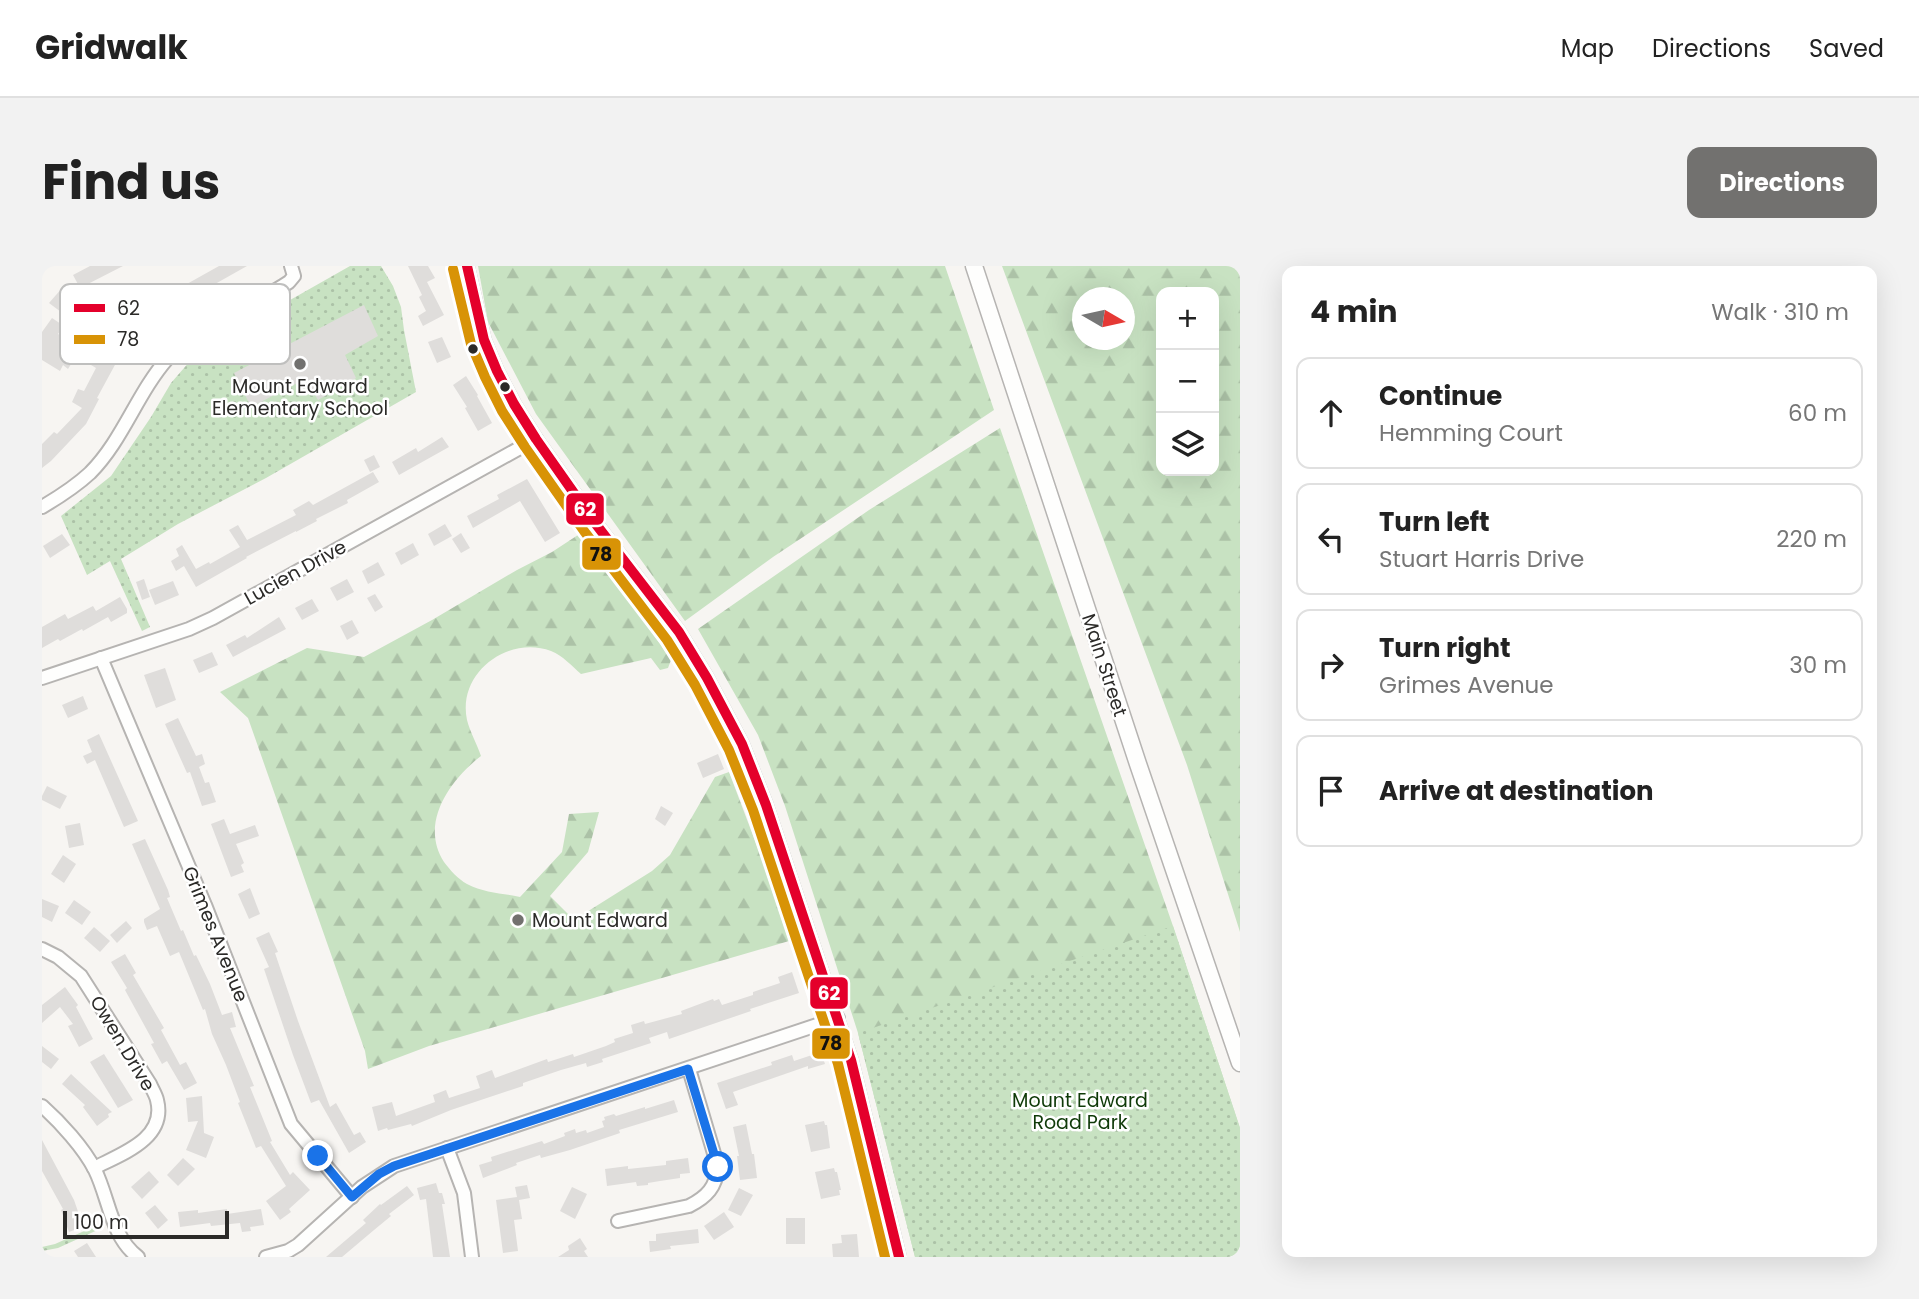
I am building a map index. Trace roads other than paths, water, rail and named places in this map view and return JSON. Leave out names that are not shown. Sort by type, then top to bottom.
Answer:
[{"type":"main road","name":"Main Street","points":[[974,266],[1240,1063]]},
{"type":"street","points":[[467,266],[484,340],[497,371],[536,439],[595,523],[680,632],[742,744],[766,805],[838,1018],[856,1080],[898,1257]]},
{"type":"street","points":[[285,284],[293,278],[292,269]]},
{"type":"street","points":[[42,507],[72,488],[97,465],[151,379],[164,364]]},
{"type":"street","name":"Lucien Drive","points":[[42,678],[189,629],[213,618],[536,439]]},
{"type":"street","name":"Grimes Avenue","points":[[101,658],[205,905],[291,1124],[352,1197]]},
{"type":"street","name":"Owen Drive","points":[[42,949],[71,967],[89,986],[150,1084],[157,1100],[158,1111],[152,1133],[139,1145],[94,1168]]},
{"type":"street","points":[[267,1257],[298,1245],[379,1174],[394,1166],[838,1018]]},
{"type":"street","points":[[618,1221],[689,1206],[713,1188],[718,1167],[688,1069]]},
{"type":"street","points":[[42,1106],[71,1137],[94,1168],[119,1235],[138,1257]]},
{"type":"street","points":[[447,1148],[464,1193],[472,1257]]},
{"type":"place","name":"Mount Edward Elementary School","points":[[300,364]]},
{"type":"place","name":"Mount Edward","points":[[518,920]]},
{"type":"park label","name":"Mount Edward Road Park","points":[[1080,1111]]}]
